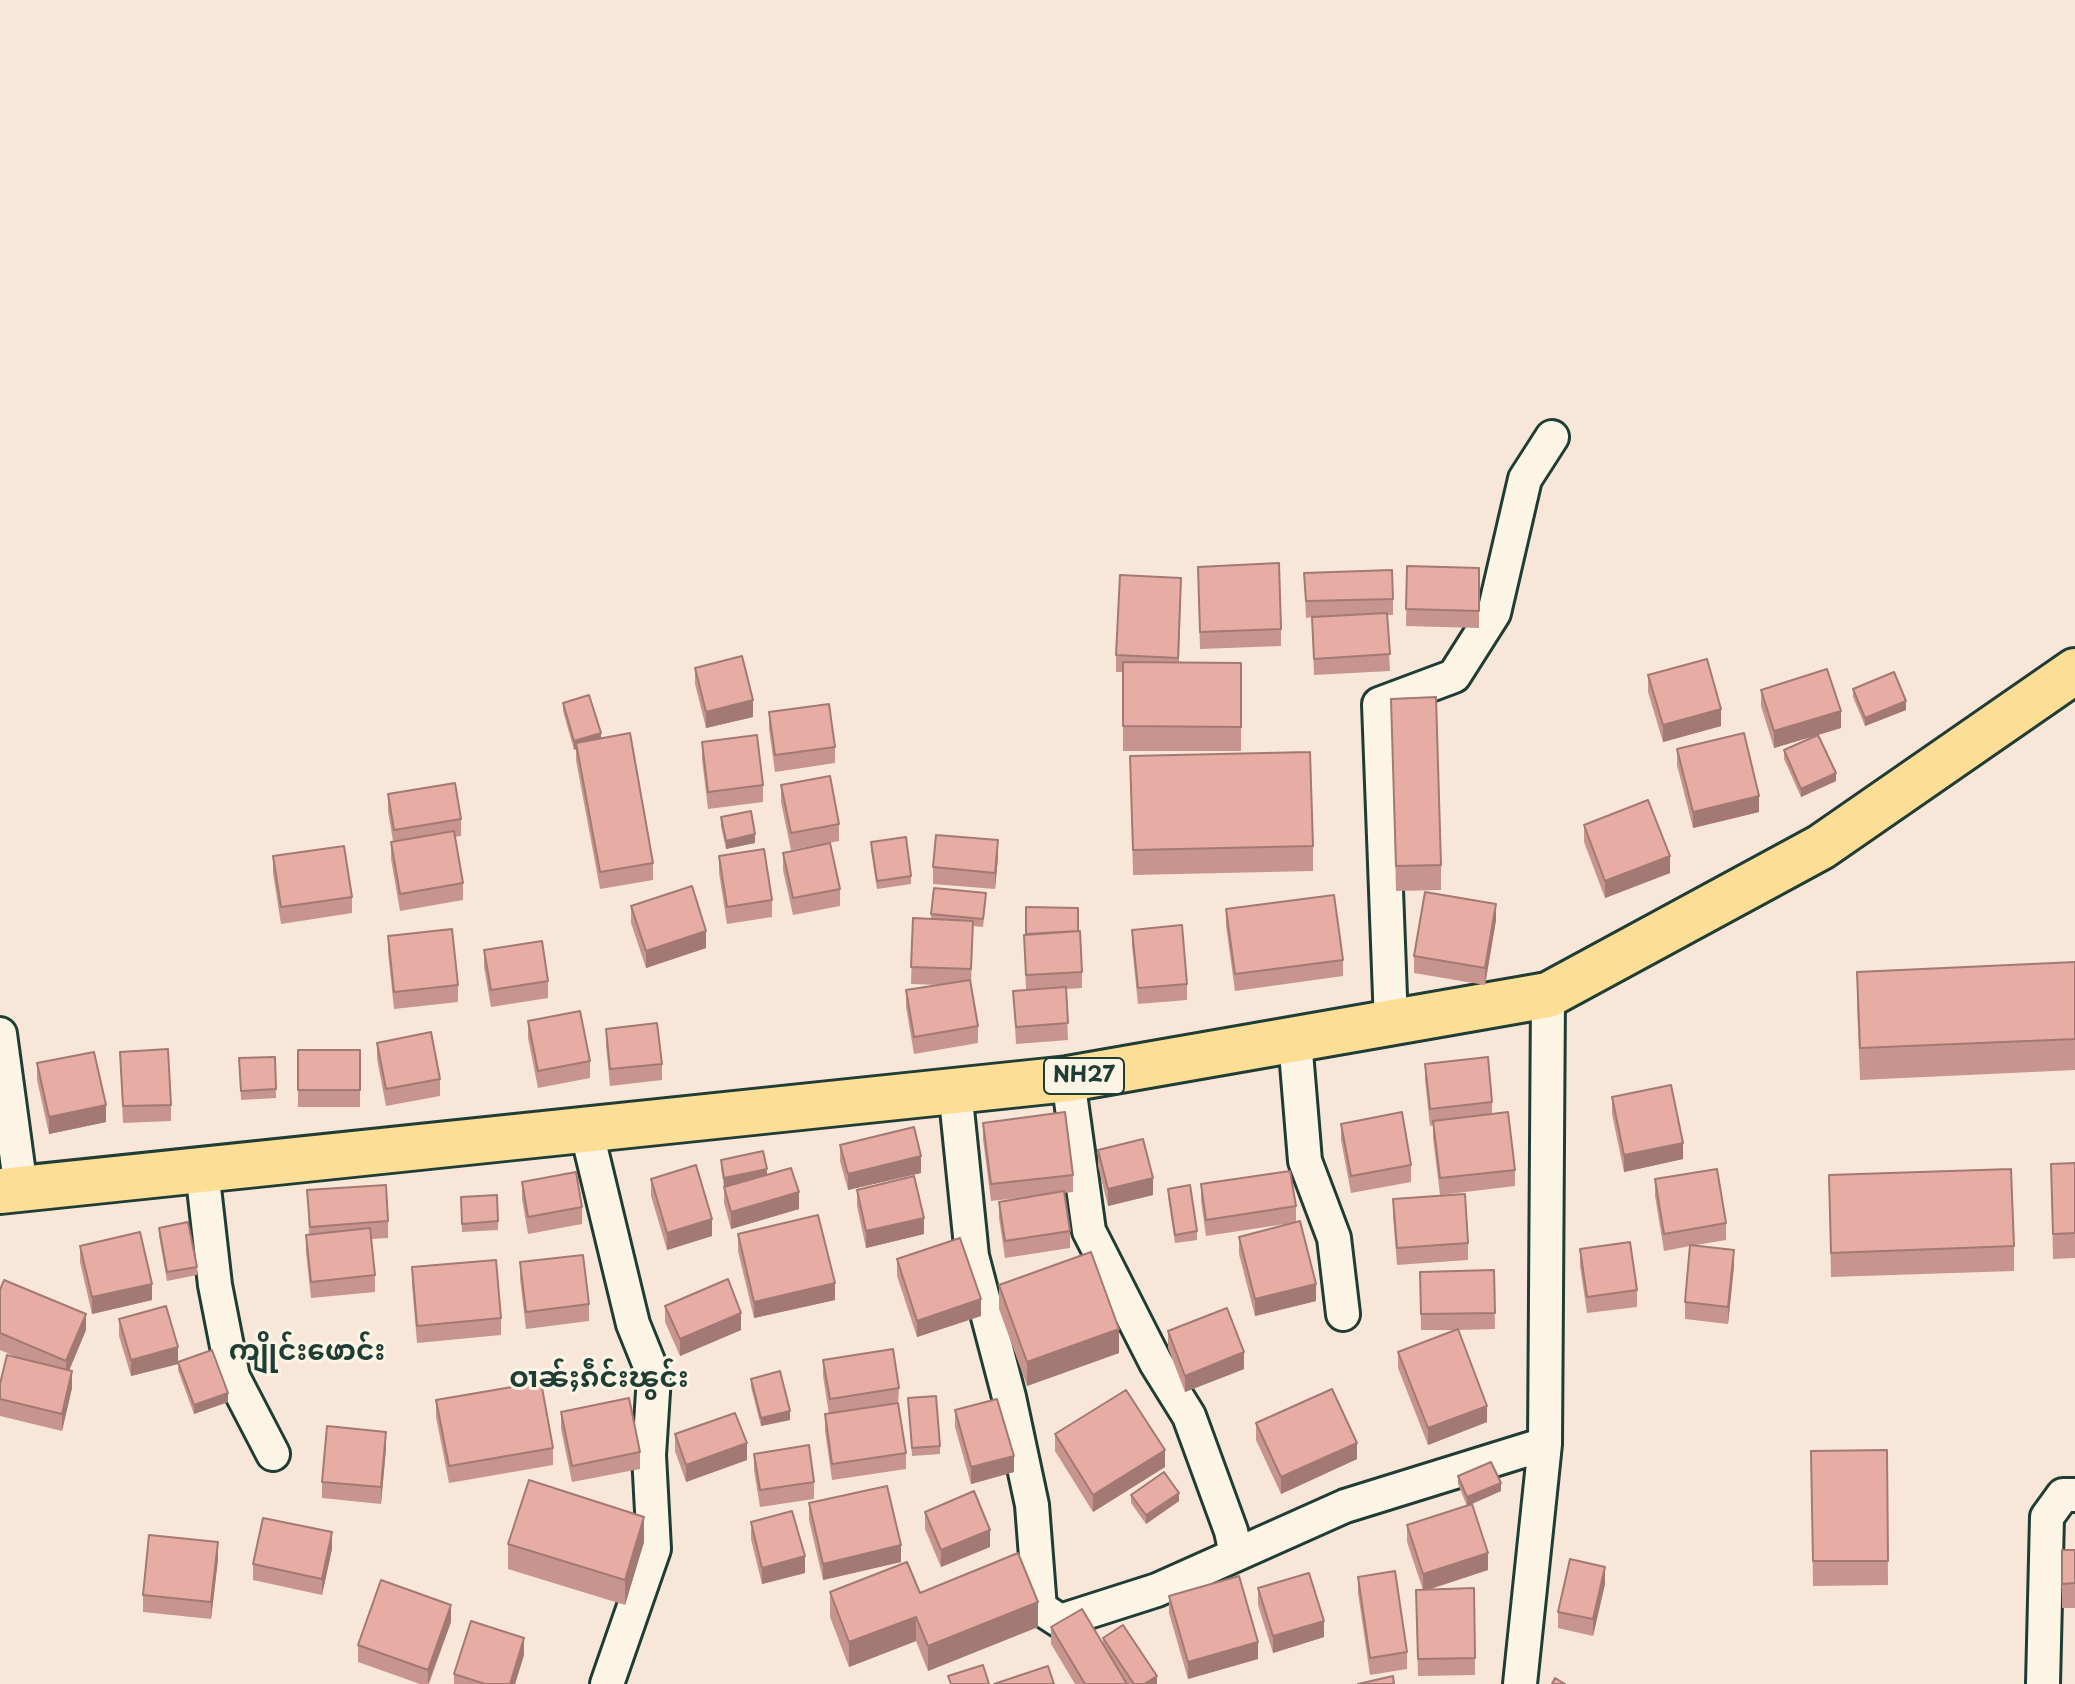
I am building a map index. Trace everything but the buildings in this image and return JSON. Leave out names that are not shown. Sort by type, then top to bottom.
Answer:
[{"type":"highway","name":"NH27","points":[[10,1190],[1068,1079],[1548,995],[1821,847],[2075,671]]},
{"type":"street","points":[[1391,1023],[1379,704],[1454,676],[1494,613],[1525,479],[1552,437]]},
{"type":"street","points":[[1520,1684],[1545,1444],[1548,995]]},
{"type":"street","points":[[0,1034],[10,1190]]},
{"type":"street","points":[[1295,1040],[1305,1161],[1334,1238],[1343,1314]]},
{"type":"street","points":[[1068,1079],[1089,1231],[1156,1363],[1189,1416],[1231,1531],[1236,1554]]},
{"type":"street","points":[[955,1089],[972,1256],[1009,1397],[1032,1505],[1040,1608],[1060,1621],[1157,1590],[1345,1506],[1545,1444]]},
{"type":"street","points":[[586,1129],[633,1324],[654,1376],[649,1455],[654,1549],[607,1684]]},
{"type":"street","points":[[202,1170],[215,1285],[233,1377],[273,1454]]},
{"type":"street","points":[[2043,1684],[2047,1517],[2063,1495],[2075,1495]]},
{"type":"district","name":"ကျိုင်းဖောင်း","points":[[307,1352]]},
{"type":"district","name":"ဝၢၼ်ႈၵဵင်းၽွင်း","points":[[599,1379]]}]
